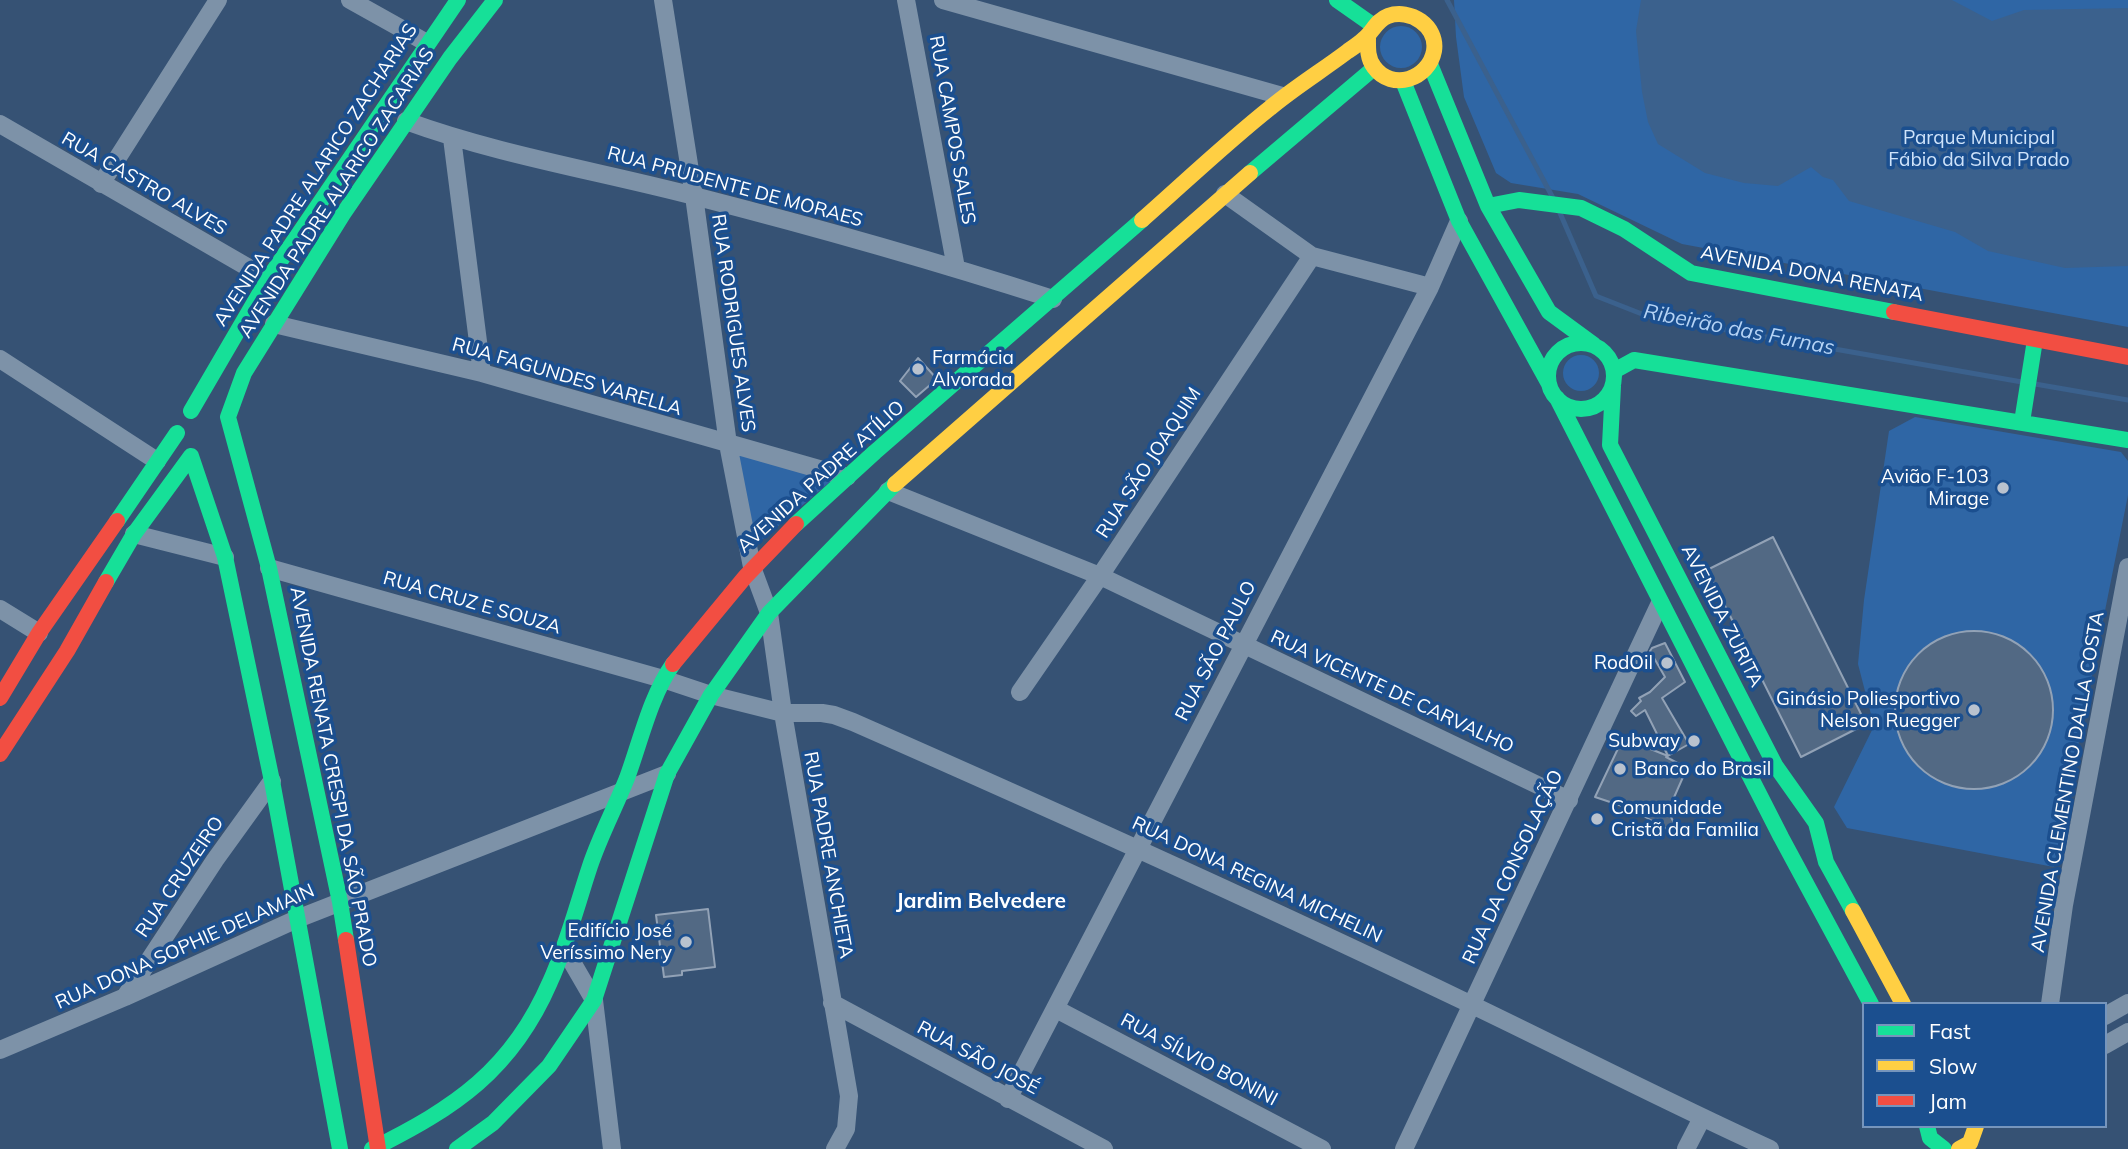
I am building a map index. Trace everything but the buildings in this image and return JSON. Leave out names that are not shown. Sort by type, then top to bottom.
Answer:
[{"type":"street","points":[[101,184],[218,0]]},
{"type":"street","points":[[350,0],[427,43]]},
{"type":"street","name":"AVENIDA PADRE ALARICO ZACHARIAS","points":[[191,411],[268,279],[458,0]]},
{"type":"street","name":"AVENIDA PADRE ALARICO ZACARIAS","points":[[228,417],[244,373],[274,324],[406,121],[495,0]]},
{"type":"street","name":"RUA RODRIGUES ALVES","points":[[663,0],[695,196],[728,444],[752,567]]},
{"type":"street","name":"RUA CAMPOS SALES","points":[[906,0],[956,268]]},
{"type":"street","points":[[943,0],[1282,96],[1323,112]]},
{"type":"street","points":[[1337,0],[1371,31]]},
{"type":"street","points":[[1424,23],[1425,0]]},
{"type":"street","points":[[1396,7],[1424,23],[1431,32],[1434,43],[1434,54],[1423,73],[1403,81],[1382,76],[1368,59],[1366,47],[1371,31],[1396,7]]},
{"type":"street","name":"AVENIDA PADRE ATÍLIO","points":[[376,1148],[463,1097],[502,1062],[539,1009],[565,950],[600,838],[622,790],[663,679],[752,567],[847,477],[1282,96],[1371,31]]},
{"type":"street","points":[[1430,64],[1488,206],[1549,312],[1607,355],[1614,379]]},
{"type":"street","points":[[457,1149],[493,1123],[549,1066],[594,1000],[667,774],[711,695],[769,613],[888,491],[1225,194],[1374,68]]},
{"type":"street","points":[[1403,81],[1459,221],[1553,391],[1660,603],[1870,1002]]},
{"type":"street","name":"RUA PRUDENTE DE MORAES","points":[[406,121],[452,138],[695,196],[956,268],[1053,299]]},
{"type":"street","name":"RUA CASTRO ALVES","points":[[0,124],[268,279]]},
{"type":"street","points":[[452,138],[482,373]]},
{"type":"street","points":[[1225,194],[1312,256],[1430,287]]},
{"type":"street","name":"AVENIDA DONA RENATA","points":[[1488,206],[1519,200],[1581,208],[1624,229],[1691,273],[2128,357]]},
{"type":"street","name":"RUA SÃO PAULO","points":[[1008,1099],[1430,287],[1459,221]]},
{"type":"street","name":"RUA SÃO JOAQUIM","points":[[1020,692],[1312,256]]},
{"type":"street","name":"RUA FAGUNDES VARELLA","points":[[274,324],[482,373],[847,477]]},
{"type":"street","points":[[2022,422],[2035,340]]},
{"type":"street","points":[[1594,345],[1573,344],[1555,354],[1548,373],[1553,391],[1566,405],[1588,408],[1599,404],[1607,396],[1614,379],[1634,360],[2128,440]]},
{"type":"street","points":[[0,359],[157,461]]},
{"type":"street","name":"AVENIDA ZURITA","points":[[1614,379],[1610,445],[1775,765],[1816,822],[1826,862],[1902,1002]]},
{"type":"street","points":[[0,698],[39,633],[191,411],[206,402],[217,405],[228,417],[226,443],[216,455],[203,460],[191,456]]},
{"type":"street","name":"AVENIDA RENATA CRESPI DA SÃO PRADO","points":[[228,417],[269,568],[340,902],[376,1148]]},
{"type":"street","points":[[177,433],[191,456],[225,557],[272,781],[340,1149]]},
{"type":"street","points":[[0,754],[67,651],[134,534],[191,456]]},
{"type":"street","name":"RUA VICENTE DE CARVALHO","points":[[888,491],[1100,576],[1569,800]]},
{"type":"street","points":[[134,534],[225,557]]},
{"type":"street","name":"RUA PADRE ANCHIETA","points":[[752,567],[769,613],[783,713],[849,1096],[846,1129],[835,1149]]},
{"type":"street","name":"AVENIDA CLEMENTINO DALLA COSTA","points":[[2050,1002],[2064,905],[2128,567]]},
{"type":"street","name":"RUA CRUZ E SOUZA","points":[[269,568],[663,679],[711,695]]},
{"type":"street","name":"RUA DA CONSOLAÇÃO","points":[[1404,1149],[1660,603]]},
{"type":"street","points":[[0,609],[39,633]]},
{"type":"street","name":"RUA DONA REGINA MICHELIN","points":[[711,695],[783,713],[821,713],[853,722],[1138,847],[1472,1004],[1770,1149]]},
{"type":"street","name":"RUA DONA SOPHIE DELAMAIN","points":[[0,1050],[297,919],[667,774]]},
{"type":"street","name":"RUA CRUZEIRO","points":[[125,997],[215,860],[272,781]]},
{"type":"street","points":[[1781,836],[1816,822]]},
{"type":"street","points":[[565,950],[594,1000],[612,1149]]},
{"type":"street","name":"RUA SÃO JOSÉ","points":[[832,1003],[1104,1149]]},
{"type":"street","points":[[2107,1015],[2128,1003]]},
{"type":"street","name":"RUA SÍLVIO BONINI","points":[[1056,1009],[1322,1149]]},
{"type":"street","points":[[2107,1044],[2128,1032]]},
{"type":"street","points":[[1686,1149],[1702,1118]]},
{"type":"street","points":[[1928,1128],[1935,1147]]},
{"type":"street","points":[[1959,1149],[1977,1137]]},
{"type":"green space","name":"Parque Municipal Fábio da Silva Prado","points":[[1454,0],[2128,0],[2128,327],[1682,244],[1578,194],[1511,183],[1496,173],[1464,97]]},
{"type":"green space","points":[[1401,26],[1416,32],[1422,47],[1416,62],[1401,68],[1386,62],[1380,47],[1386,32]]},
{"type":"green space","points":[[1581,355],[1593,361],[1599,373],[1593,385],[1581,391],[1569,385],[1563,373],[1569,361]]},
{"type":"green space","points":[[1915,417],[2121,452],[2128,461],[2128,495],[2054,867],[1847,828],[1834,807],[1874,726],[1858,664],[1864,600],[1889,431]]},
{"type":"green space","points":[[738,453],[832,480],[756,545]]},
{"type":"shaded area","points":[[1641,0],[1952,0],[1992,21],[2024,10],[2128,8],[2128,266],[2065,268],[1988,251],[1955,232],[1849,201],[1833,180],[1823,177],[1811,167],[1778,186],[1744,183],[1705,173],[1658,144],[1648,122],[1636,31]]},
{"type":"waterway","name":"Ribeirão das Furnas","points":[[1447,0],[1553,198]]},
{"type":"waterway","name":"Ribeirão das Furnas","points":[[1560,213],[1596,296],[1647,316],[2022,382]]},
{"type":"waterway","name":"Ribeirão das Furnas","points":[[2035,384],[2128,400]]},
{"type":"traffic: fast","points":[[191,411],[268,279],[458,0]]},
{"type":"traffic: fast","points":[[346,940],[269,568],[228,417],[244,373],[343,214],[450,58],[495,0]]},
{"type":"traffic: fast","points":[[1337,0],[1374,26]]},
{"type":"traffic: fast","points":[[1430,64],[1488,206],[1549,312],[1594,345]]},
{"type":"traffic: fast","points":[[1250,173],[1374,68]]},
{"type":"traffic: fast","points":[[1403,81],[1459,221],[1549,384]]},
{"type":"traffic: fast","points":[[1488,206],[1519,200],[1581,208],[1624,229],[1691,273],[1894,312]]},
{"type":"traffic: fast","points":[[796,524],[1142,220]]},
{"type":"traffic: fast","points":[[2022,422],[2035,340]]},
{"type":"traffic: fast","points":[[1581,343],[1594,346],[1604,353],[1611,363],[1614,376],[1611,389],[1604,399],[1594,406],[1581,409],[1568,406],[1558,399],[1551,389],[1548,376],[1551,363],[1558,353],[1568,346],[1581,343]]},
{"type":"traffic: fast","points":[[1614,371],[1634,360],[2128,440]]},
{"type":"traffic: fast","points":[[1613,386],[1610,445],[1775,765],[1816,823],[1826,862],[1853,911]]},
{"type":"traffic: fast","points":[[1557,398],[1781,837],[1870,1002]]},
{"type":"traffic: fast","points":[[117,521],[177,433]]},
{"type":"traffic: fast","points":[[191,456],[225,557],[272,781],[340,1149]]},
{"type":"traffic: fast","points":[[106,582],[134,534],[191,456]]},
{"type":"traffic: fast","points":[[457,1149],[493,1123],[549,1066],[594,1000],[667,774],[711,695],[769,613],[895,484]]},
{"type":"traffic: fast","points":[[372,1149],[429,1118],[478,1083],[499,1063],[535,1013],[562,954],[594,855],[627,778],[652,705],[673,664]]},
{"type":"traffic: fast","points":[[1928,1128],[1930,1138],[1944,1149]]},
{"type":"traffic: slow","points":[[1142,220],[1254,121],[1359,43],[1384,18],[1396,14],[1421,21],[1432,34],[1434,51],[1431,61],[1418,75],[1409,79],[1390,79],[1372,64],[1368,52],[1368,36]]},
{"type":"traffic: slow","points":[[895,484],[1250,173]]},
{"type":"traffic: slow","points":[[1853,911],[1902,1002]]},
{"type":"traffic: slow","points":[[1959,1149],[1970,1143],[1975,1128]]},
{"type":"traffic: jam","points":[[1894,312],[2128,357]]},
{"type":"traffic: jam","points":[[0,698],[39,633],[117,521]]},
{"type":"traffic: jam","points":[[673,664],[745,577],[796,524]]},
{"type":"traffic: jam","points":[[0,754],[67,651],[106,582]]},
{"type":"traffic: jam","points":[[346,940],[378,1149]]},
{"type":"place","name":"Farmácia Alvorada","points":[[918,369]]},
{"type":"place","name":"Avião F-103 Mirage","points":[[2003,488]]},
{"type":"place","name":"RodOil","points":[[1667,663]]},
{"type":"place","name":"Ginásio Poliesportivo Nelson Ruegger","points":[[1974,710]]},
{"type":"place","name":"Subway","points":[[1694,741]]},
{"type":"place","name":"Banco do Brasil","points":[[1620,769]]},
{"type":"place","name":"Comunidade Cristã da Familia","points":[[1597,819]]},
{"type":"place","name":"Edifício José Veríssimo Nery","points":[[686,942]]},
{"type":"district","name":"Jardim Belvedere","points":[[981,902]]}]
